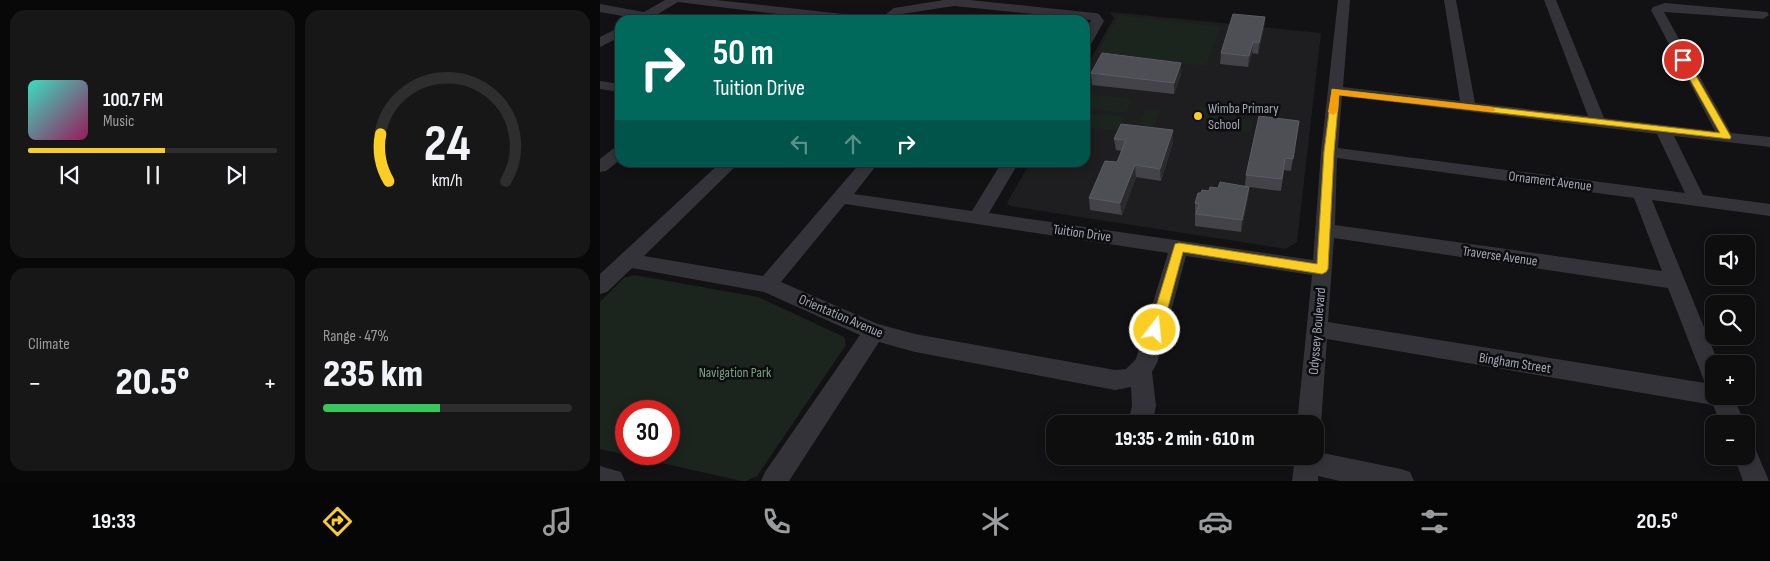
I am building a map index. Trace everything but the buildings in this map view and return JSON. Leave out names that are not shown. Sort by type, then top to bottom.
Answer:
[{"type":"street","points":[[648,15],[674,0]]},
{"type":"street","points":[[683,0],[816,15]]},
{"type":"street","name":"Odyssey Boulevard","points":[[1310,415],[1325,230],[1329,152],[1344,0]]},
{"type":"street","points":[[1450,0],[1468,107]]},
{"type":"street","points":[[1550,0],[1598,122]]},
{"type":"street","points":[[1751,0],[1767,20]]},
{"type":"street","points":[[892,15],[898,11],[955,1],[1076,15]]},
{"type":"street","points":[[995,15],[1002,7]]},
{"type":"street","points":[[1726,137],[1657,10],[1665,7],[1767,20]]},
{"type":"street","points":[[600,8],[630,15]]},
{"type":"street","points":[[1090,17],[1094,17],[1098,21],[1090,35]]},
{"type":"street","points":[[600,43],[615,36]]},
{"type":"street","points":[[600,85],[615,87]]},
{"type":"street","points":[[1335,91],[1770,142]]},
{"type":"street","points":[[1663,130],[1697,200]]},
{"type":"street","name":"Ornament Avenue","points":[[1329,152],[1770,210]]},
{"type":"street","points":[[600,167],[615,156]]},
{"type":"street","points":[[600,286],[727,167]]},
{"type":"street","points":[[767,285],[867,167]]},
{"type":"street","points":[[977,218],[1008,167]]},
{"type":"street","points":[[1640,192],[1705,356]]},
{"type":"street","name":"Tuition Drive","points":[[842,198],[1322,269]]},
{"type":"street","name":"Traverse Avenue","points":[[1325,230],[1675,281]]},
{"type":"street","points":[[1142,415],[1144,406],[1141,371],[1146,363],[1179,247]]},
{"type":"street","name":"Orientation Avenue","points":[[628,260],[767,285],[874,332],[915,343],[1115,380],[1134,377],[1141,371]]},
{"type":"street","name":"Bingham Street","points":[[1317,330],[1705,394]]},
{"type":"street","points":[[774,481],[874,332]]},
{"type":"street","points":[[1750,465],[1756,481]]},
{"type":"street","points":[[1306,466],[1401,481]]},
{"type":"street","points":[[600,478],[612,481]]},
{"type":"shaded area","name":"Wimba Primary School","points":[[1110,12],[1321,33],[1297,242],[1286,249],[1010,206],[1007,203],[1028,167],[1090,167],[1090,60],[1114,18]]},
{"type":"green space","points":[[1119,15],[1220,27],[1206,66],[1097,53]]},
{"type":"green space","points":[[1090,94],[1132,99],[1126,113],[1090,109]]},
{"type":"green space","points":[[1199,106],[1225,110],[1221,126],[1194,122]]},
{"type":"green space","points":[[1145,109],[1160,110],[1153,128],[1139,125]]},
{"type":"green space","points":[[1090,113],[1124,117],[1117,131],[1090,128]]},
{"type":"green space","points":[[1227,118],[1253,120],[1251,133],[1229,131],[1225,128]]},
{"type":"green space","name":"Navigation Park","points":[[634,275],[758,297],[844,337],[846,345],[757,476],[741,481],[670,465],[680,465],[680,400],[615,400],[615,452],[600,449],[600,302],[624,278]]},
{"type":"slow traffic","points":[[1333,112],[1335,91],[1492,110]]},
{"type":"place","name":"Wimba Primary School","points":[[1198,116]]},
{"type":"route","points":[[1155,330],[1179,247],[1322,269],[1329,152],[1335,91],[1726,137],[1683,60]]}]
